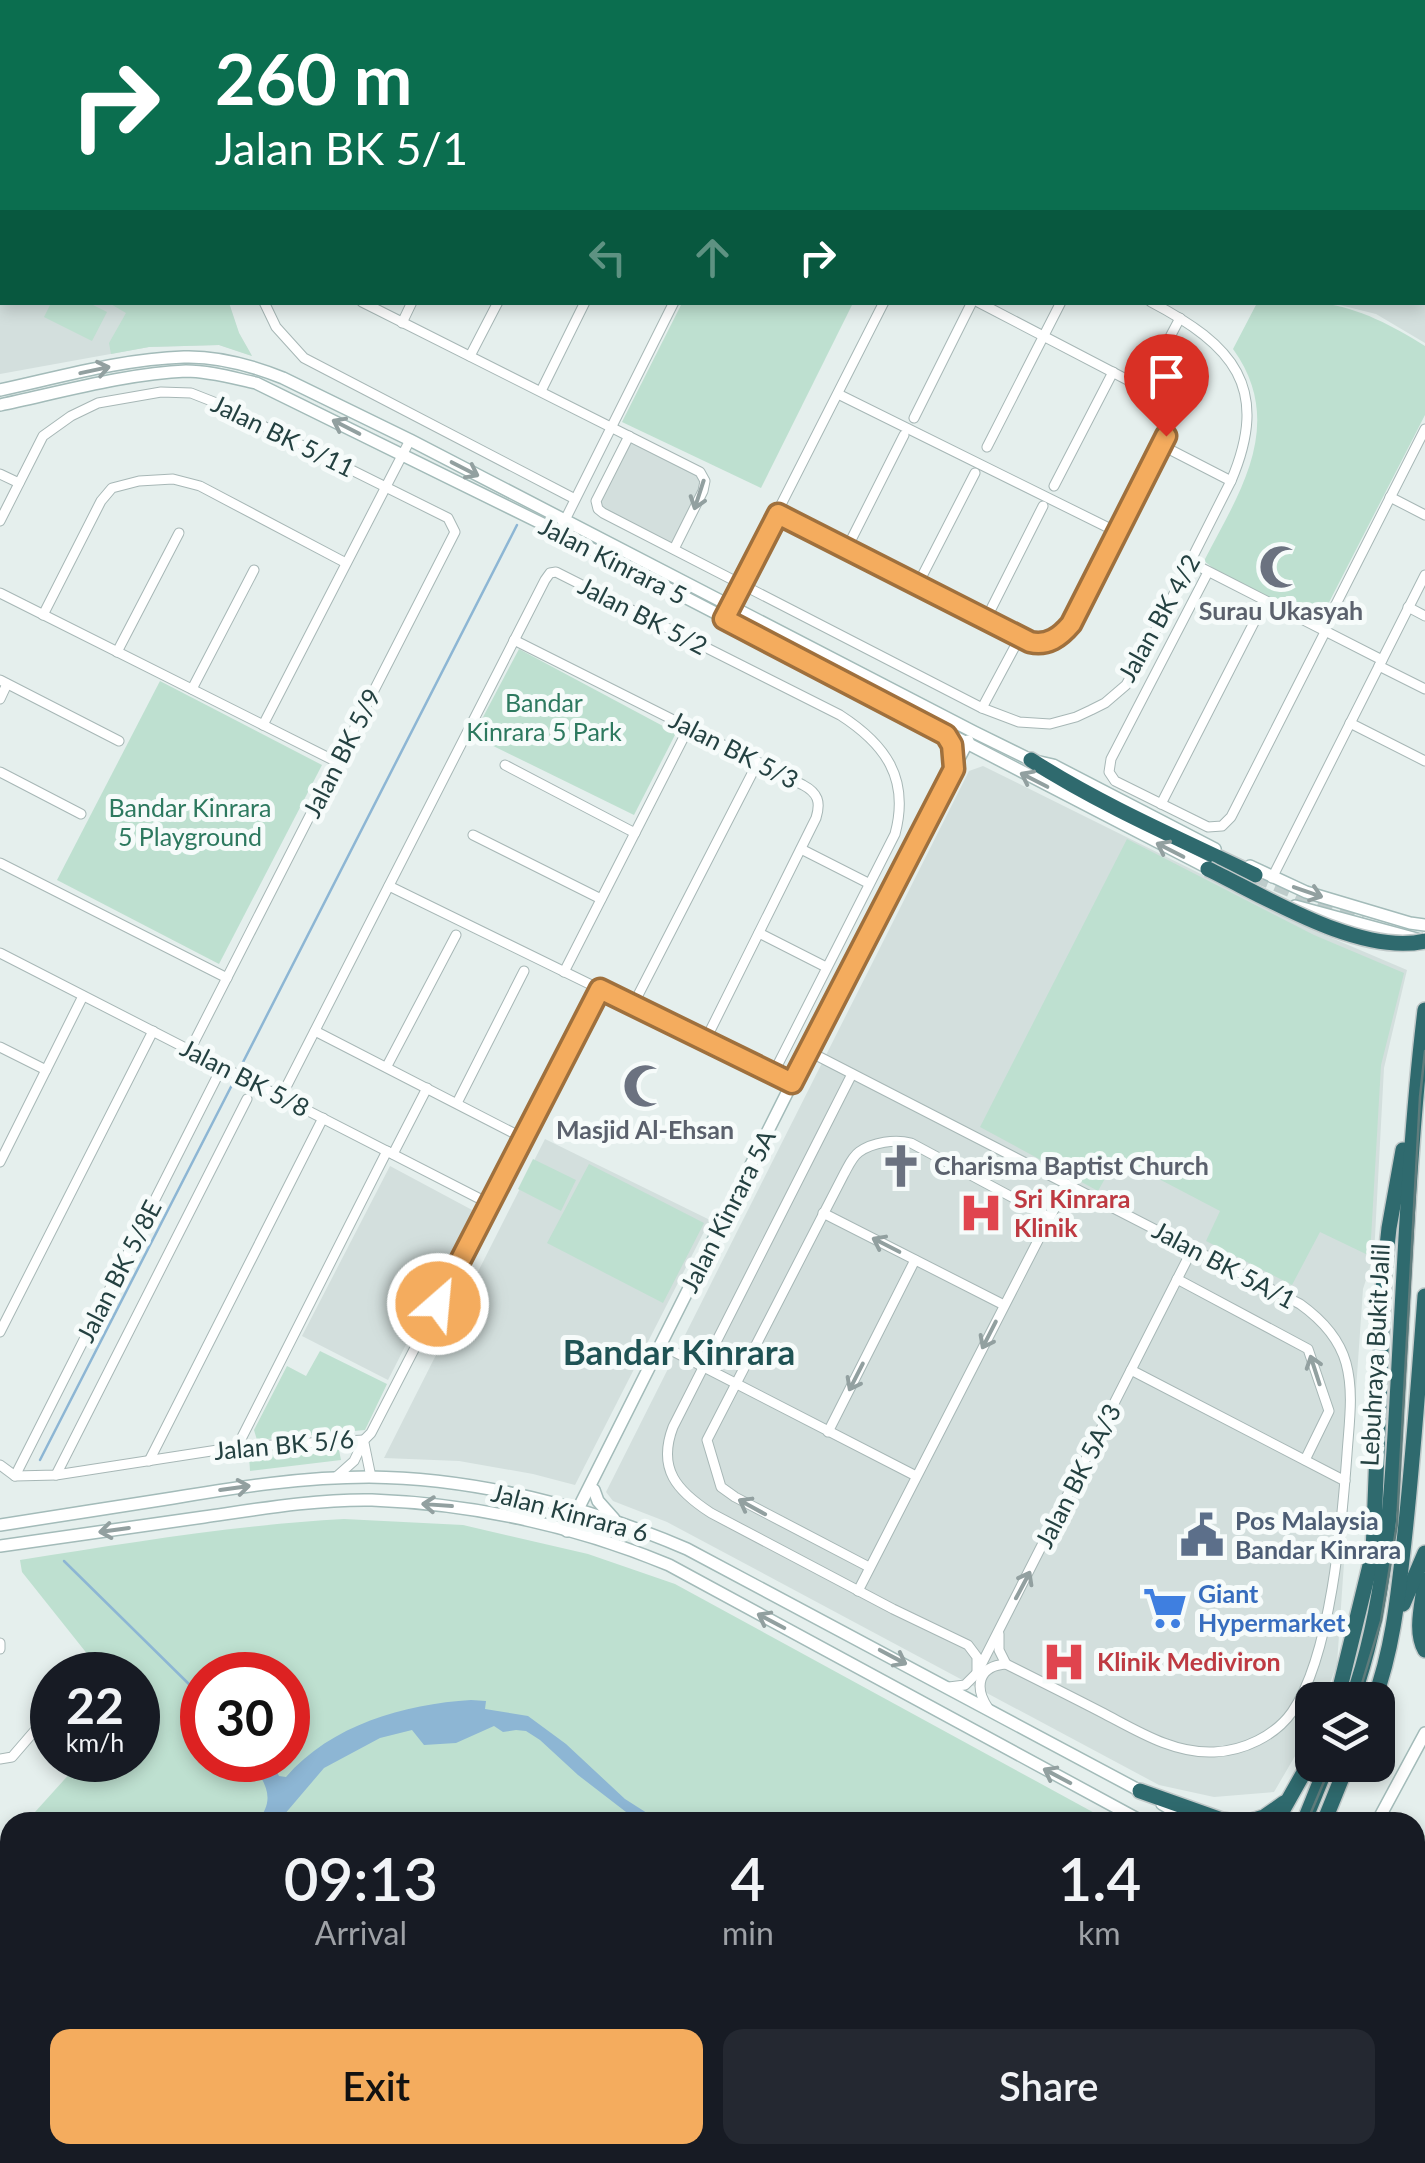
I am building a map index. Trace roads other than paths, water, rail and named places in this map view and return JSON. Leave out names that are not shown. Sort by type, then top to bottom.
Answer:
[{"type":"highway","points":[[1031,760],[1077,788],[1254,876]]},
{"type":"highway","points":[[1208,868],[1354,935],[1386,944],[1425,942]]},
{"type":"highway","name":"Lebuhraya Bukit Jalil","points":[[1358,1682],[1366,1660],[1391,1517],[1414,1103],[1425,1010]]},
{"type":"highway","points":[[1370,1638],[1384,1274],[1399,1170],[1414,1103]]},
{"type":"highway","name":"Lebuhraya Bukit Jalil","points":[[1379,1682],[1392,1641],[1414,1456],[1425,1296]]},
{"type":"highway","points":[[1341,1682],[1373,1552]]},
{"type":"highway","points":[[1392,1641],[1406,1594],[1425,1553]]},
{"type":"highway","points":[[1425,1580],[1419,1631],[1425,1650]]},
{"type":"highway","points":[[1282,1812],[1299,1782]]},
{"type":"highway","points":[[1308,1812],[1320,1782]]},
{"type":"highway","points":[[1328,1812],[1340,1782]]},
{"type":"highway","points":[[1140,1790],[1205,1812]]},
{"type":"highway","points":[[1271,1812],[1291,1797]]},
{"type":"main road","name":"Jalan Kinrara 5","points":[[0,390],[140,361],[188,357],[261,369],[410,440],[946,735],[1208,868]]},
{"type":"main road","name":"Jalan Kinrara 5","points":[[0,405],[130,378],[185,371],[256,383],[402,456],[561,526]]},
{"type":"main road","name":"Jalan Kinrara 5","points":[[727,613],[1031,760],[1053,765],[1272,878],[1339,902],[1425,925]]},
{"type":"main road","name":"Jalan Kinrara 5A","points":[[570,1532],[976,733]]},
{"type":"main road","points":[[946,735],[959,766],[978,756],[988,756]]},
{"type":"main road","name":"Jalan Kinrara 6","points":[[1,1525],[220,1490],[334,1479],[437,1482],[553,1505],[618,1522],[686,1549],[1176,1812]]},
{"type":"main road","points":[[553,1505],[591,1489],[618,1522]]},
{"type":"main road","name":"Jalan Kinrara 6","points":[[0,1546],[242,1511],[370,1500],[468,1508],[570,1532],[669,1566],[1124,1812]]},
{"type":"main road","points":[[1382,1812],[1425,1733]]},
{"type":"street","points":[[265,305],[276,327],[304,358],[575,499]]},
{"type":"street","points":[[368,305],[700,472],[705,481],[704,491],[674,549]]},
{"type":"street","points":[[402,323],[411,305]]},
{"type":"street","points":[[470,356],[496,305]]},
{"type":"street","points":[[541,391],[584,305]]},
{"type":"street","points":[[561,526],[673,305]]},
{"type":"street","points":[[727,613],[882,305]]},
{"type":"street","points":[[914,418],[973,305]]},
{"type":"street","points":[[778,514],[1020,637],[1038,644],[1064,632],[1161,444],[1169,425],[1168,415],[1158,396],[981,305]]},
{"type":"street","points":[[988,447],[1060,305]]},
{"type":"street","name":"Jalan BK 4/2","points":[[628,436],[598,497],[596,505],[603,513],[982,708],[1019,722],[1050,724],[1076,717],[1126,685],[1242,456],[1248,429],[1246,404],[1234,365],[1215,343],[1156,305]]},
{"type":"street","points":[[1144,388],[1180,318]]},
{"type":"street","points":[[1054,486],[1112,372]]},
{"type":"street","name":"Jalan BK 5/11","points":[[0,521],[43,436],[70,416],[98,404],[161,392],[191,393],[219,404],[386,486]]},
{"type":"street","points":[[838,394],[1116,532]]},
{"type":"street","points":[[1330,616],[1425,429]]},
{"type":"street","points":[[847,548],[904,435]]},
{"type":"street","points":[[263,725],[410,440]]},
{"type":"street","points":[[1161,444],[1232,481]]},
{"type":"street","points":[[918,584],[975,473]]},
{"type":"street","points":[[0,474],[19,483]]},
{"type":"street","points":[[43,615],[101,502],[112,488],[139,481],[174,479],[200,486],[346,562]]},
{"type":"street","name":"Jalan BK 5/9","points":[[190,1050],[455,532],[448,518],[386,486]]},
{"type":"street","points":[[1390,498],[1425,515]]},
{"type":"street","points":[[986,619],[1044,506]]},
{"type":"street","points":[[117,652],[180,533]]},
{"type":"street","points":[[1190,562],[1425,689]]},
{"type":"street","points":[[192,689],[254,570]]},
{"type":"street","name":"Jalan BK 5/2","points":[[282,1097],[544,580],[556,572],[840,715],[865,732],[890,764],[900,802],[895,834],[773,1074]]},
{"type":"street","points":[[1208,572],[1111,758],[1109,772],[1115,781],[1208,827],[1222,826],[1231,817],[1325,632]]},
{"type":"street","points":[[1272,878],[1425,574]]},
{"type":"street","points":[[0,593],[338,762]]},
{"type":"street","points":[[1162,804],[1265,601]]},
{"type":"street","points":[[1408,608],[1425,616]]},
{"type":"street","points":[[982,708],[1020,637]]},
{"type":"street","name":"Jalan BK 5/3","points":[[514,640],[816,794],[818,810],[802,850],[705,1041]]},
{"type":"street","points":[[0,699],[4,682],[119,741]]},
{"type":"street","points":[[1350,724],[1425,761]]},
{"type":"street","points":[[564,972],[689,727]]},
{"type":"street","points":[[632,1005],[758,762]]},
{"type":"street","points":[[504,764],[635,832]]},
{"type":"street","points":[[0,772],[81,814]]},
{"type":"street","points":[[474,836],[601,899]]},
{"type":"street","points":[[802,850],[868,883]]},
{"type":"street","points":[[0,862],[228,978]]},
{"type":"street","points":[[389,886],[795,1085]]},
{"type":"street","points":[[759,933],[826,967]]},
{"type":"street","points":[[386,1066],[456,935]]},
{"type":"street","name":"Jalan BK 5/8","points":[[0,953],[490,1204]]},
{"type":"street","points":[[457,1103],[524,971]]},
{"type":"street","name":"Jalan BK 5/6","points":[[14,1476],[56,1474],[236,1447],[364,1440],[371,1434],[600,989]]},
{"type":"street","points":[[0,1162],[83,996]]},
{"type":"street","points":[[315,1031],[524,1138]]},
{"type":"street","points":[[0,1332],[153,1032]]},
{"type":"street","points":[[0,1047],[46,1070]]},
{"type":"street","name":"Jalan BK 5A/1","points":[[812,1053],[1300,1304],[1314,1314],[1341,1350],[1349,1380],[1345,1480],[1333,1584],[1318,1648],[1304,1690],[1290,1715],[1267,1735],[1243,1747],[1228,1751],[1184,1750],[1150,1737],[1006,1664]]},
{"type":"street","name":"Jalan BK 5/8E","points":[[14,1476],[222,1067]]},
{"type":"street","points":[[852,1074],[669,1437],[670,1470],[687,1498],[711,1513],[968,1645],[977,1658],[977,1673],[965,1685],[949,1687]]},
{"type":"street","points":[[236,1447],[427,1088]]},
{"type":"street","points":[[56,1474],[247,1099]]},
{"type":"street","points":[[149,1461],[324,1118]]},
{"type":"street","points":[[0,1132],[12,1138]]},
{"type":"street","points":[[870,1568],[721,1486],[707,1440],[734,1384],[823,1213],[855,1155],[862,1150],[900,1140],[1050,1217]]},
{"type":"street","points":[[858,1591],[1066,1184]]},
{"type":"street","points":[[823,1213],[1004,1305]]},
{"type":"street","name":"Jalan BK 5A/3","points":[[977,1673],[1193,1248]]},
{"type":"street","points":[[828,1432],[915,1260]]},
{"type":"street","points":[[1177,1278],[1308,1349],[1328,1411],[1306,1460]]},
{"type":"street","points":[[664,1346],[916,1476]]},
{"type":"street","points":[[1131,1370],[1345,1480]]},
{"type":"street","points":[[364,1440],[371,1478]]},
{"type":"street","points":[[334,1479],[354,1460],[364,1440]]},
{"type":"street","points":[[0,1465],[14,1476]]},
{"type":"street","points":[[968,1645],[985,1642],[998,1633]]},
{"type":"street","points":[[990,1710],[980,1691],[981,1680],[993,1666],[1006,1664],[999,1650],[998,1633]]},
{"type":"street","points":[[0,1759],[12,1758],[30,1736]]},
{"type":"water","points":[[486,1701],[485,1709],[528,1716],[645,1812],[626,1812],[526,1731],[503,1732],[494,1726],[456,1743],[424,1745],[412,1730],[380,1738],[324,1768],[287,1812],[263,1812],[268,1798],[263,1782],[310,1782],[310,1754],[324,1744],[370,1720],[420,1706]]},
{"type":"waterway","points":[[238,1072],[517,525]]},
{"type":"waterway","points":[[40,1460],[235,1079]]},
{"type":"waterway","points":[[64,1561],[180,1675]]},
{"type":"tunnel","points":[[1255,875],[1322,903],[1364,915]]},
{"type":"tram line","points":[[1362,1682],[1381,1621],[1397,1524],[1425,1051]]},
{"type":"tram line","points":[[1311,1812],[1324,1782]]},
{"type":"place","name":"Surau Ukasyah","points":[[1281,567]]},
{"type":"place","name":"Masjid Al-Ehsan","points":[[645,1086]]},
{"type":"place","name":"Charisma Baptist Church","points":[[901,1166]]},
{"type":"place","name":"Sri Kinrara Klinik","points":[[981,1213]]},
{"type":"place","name":"Pos Malaysia Bandar Kinrara","points":[[1202,1535]]},
{"type":"place","name":"Giant Hypermarket","points":[[1165,1608]]},
{"type":"place","name":"Klinik Mediviron","points":[[1064,1662]]},
{"type":"district","name":"Bandar Kinrara","points":[[679,1353]]},
{"type":"park label","name":"Bandar Kinrara 5 Park","points":[[544,718]]},
{"type":"park label","name":"Bandar Kinrara 5 Playground","points":[[190,822]]}]
